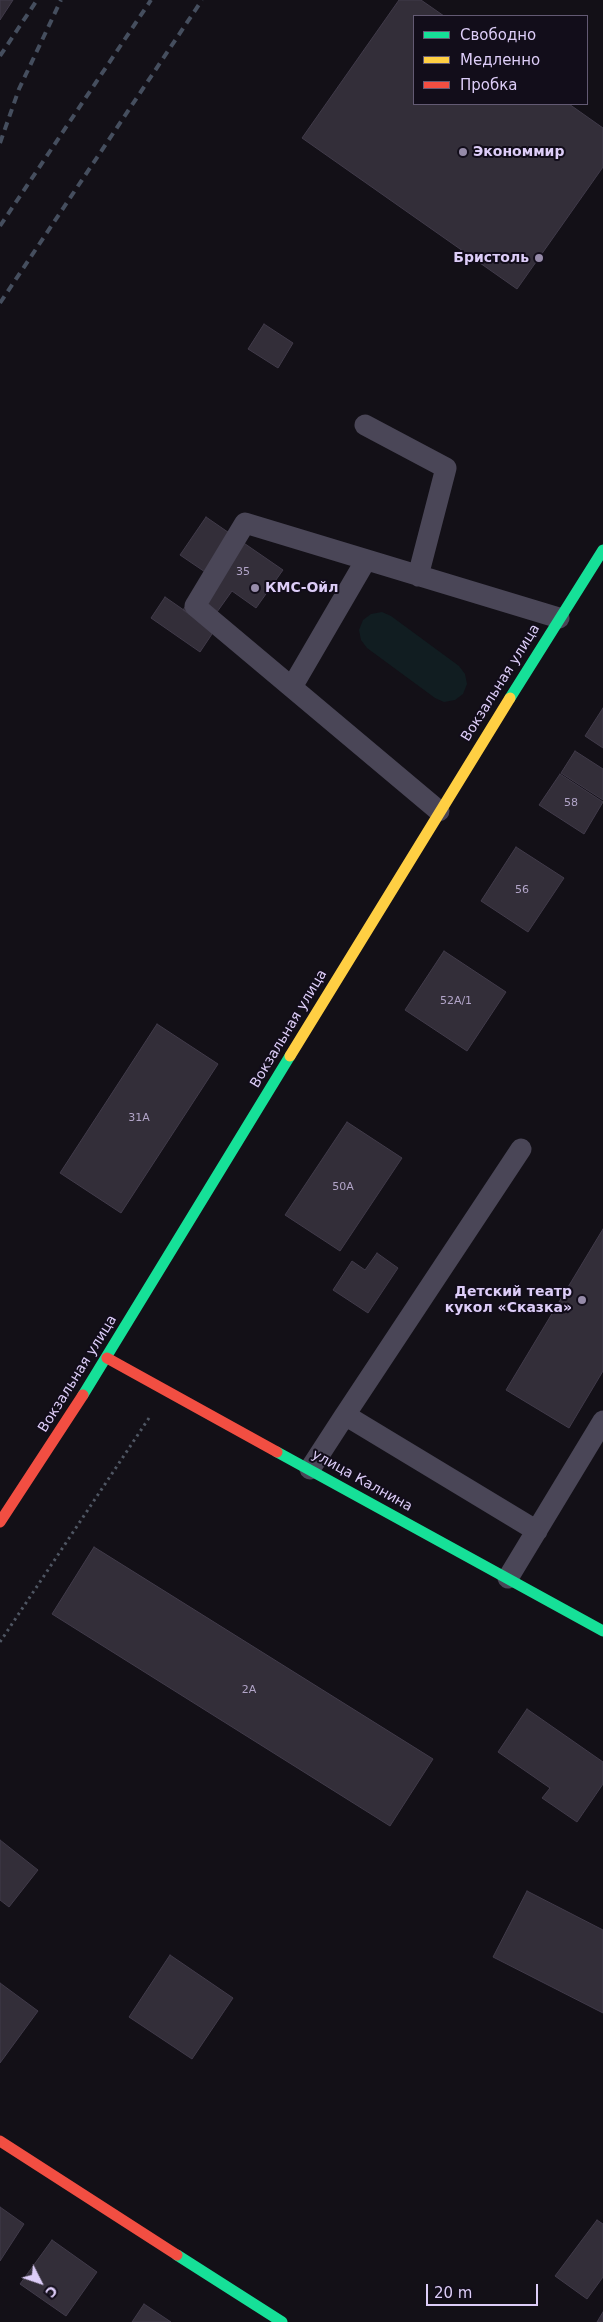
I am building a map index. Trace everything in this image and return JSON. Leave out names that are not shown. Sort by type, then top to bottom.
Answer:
[{"type":"main road","name":"Вокзальная улица","points":[[0,1522],[107,1358],[440,811],[603,550]]},
{"type":"main road","name":"улица Калнина","points":[[107,1358],[603,1630]]},
{"type":"main road","points":[[0,2141],[282,2322]]},
{"type":"lane","points":[[365,426],[446,468],[418,576]]},
{"type":"lane","points":[[440,811],[196,606],[245,523],[559,618]]},
{"type":"lane","points":[[292,687],[366,560]]},
{"type":"lane","points":[[310,1469],[521,1149]]},
{"type":"lane","points":[[345,1415],[537,1531]]},
{"type":"lane","points":[[508,1578],[603,1421]]},
{"type":"path","points":[[0,1642],[167,1391]]},
{"type":"shaded area","points":[[382,612],[391,616],[459,666],[465,674],[467,684],[463,694],[455,700],[444,702],[435,698],[367,648],[361,640],[359,630],[363,620],[371,614]]},
{"type":"building","points":[[0,0],[13,0],[0,20]]},
{"type":"building","name":"Экономмир","points":[[399,0],[421,0],[443,15],[413,15],[413,105],[570,105],[603,128],[603,167],[517,289],[302,138]]},
{"type":"building","points":[[264,324],[293,343],[278,368],[248,349]]},
{"type":"building","points":[[206,517],[283,570],[256,608],[232,591],[207,626],[183,610],[208,574],[180,555]]},
{"type":"building","points":[[165,597],[214,631],[200,652],[151,618]]},
{"type":"building","points":[[603,708],[603,748],[585,736]]},
{"type":"building","points":[[575,751],[603,769],[603,800],[561,773]]},
{"type":"building","points":[[560,774],[603,802],[584,834],[539,805]]},
{"type":"building","points":[[516,847],[564,878],[528,932],[481,901]]},
{"type":"building","points":[[444,951],[506,992],[467,1051],[405,1010]]},
{"type":"building","points":[[157,1024],[218,1064],[121,1213],[60,1173]]},
{"type":"building","points":[[347,1122],[402,1158],[340,1251],[285,1215]]},
{"type":"building","name":"Детский театр кукол «Сказка»","points":[[603,1229],[603,1371],[569,1428],[506,1390]]},
{"type":"building","points":[[377,1253],[398,1268],[368,1313],[333,1290],[352,1261],[365,1270]]},
{"type":"building","points":[[94,1547],[433,1759],[390,1826],[52,1614]]},
{"type":"building","points":[[527,1709],[603,1762],[603,1784],[577,1822],[542,1798],[550,1788],[498,1752]]},
{"type":"building","points":[[0,1840],[38,1870],[9,1907],[0,1900]]},
{"type":"building","points":[[527,1891],[603,1930],[603,2013],[493,1957]]},
{"type":"building","points":[[170,1955],[233,1998],[192,2059],[129,2017]]},
{"type":"building","points":[[0,1983],[38,2011],[0,2063]]},
{"type":"building","points":[[0,2207],[24,2224],[0,2261]]},
{"type":"building","points":[[597,2220],[603,2224],[603,2277],[587,2299],[555,2276]]},
{"type":"building","points":[[52,2240],[97,2272],[66,2316],[20,2284]]},
{"type":"building","points":[[144,2304],[171,2322],[132,2322]]},
{"type":"building","points":[[603,2312],[603,2322],[597,2322]]},
{"type":"railway","points":[[0,56],[37,0]]},
{"type":"railway","points":[[0,143],[19,89],[61,0]]},
{"type":"railway","points":[[0,226],[151,0]]},
{"type":"railway","points":[[0,303],[202,0]]},
{"type":"traffic: fast","points":[[510,698],[603,550]]},
{"type":"traffic: fast","points":[[83,1395],[290,1056]]},
{"type":"traffic: fast","points":[[277,1452],[603,1631]]},
{"type":"traffic: fast","points":[[177,2255],[282,2322]]},
{"type":"traffic: slow","points":[[290,1056],[510,698]]},
{"type":"traffic: jam","points":[[107,1358],[277,1452]]},
{"type":"traffic: jam","points":[[0,1522],[83,1395]]},
{"type":"traffic: jam","points":[[0,2141],[177,2255]]},
{"type":"place","name":"Экономмир","points":[[463,152]]},
{"type":"place","name":"Бристоль","points":[[539,258]]},
{"type":"place","name":"КМС-Ойл","points":[[255,588]]},
{"type":"place","name":"Детский театр кукол «Сказка»","points":[[582,1300]]}]
